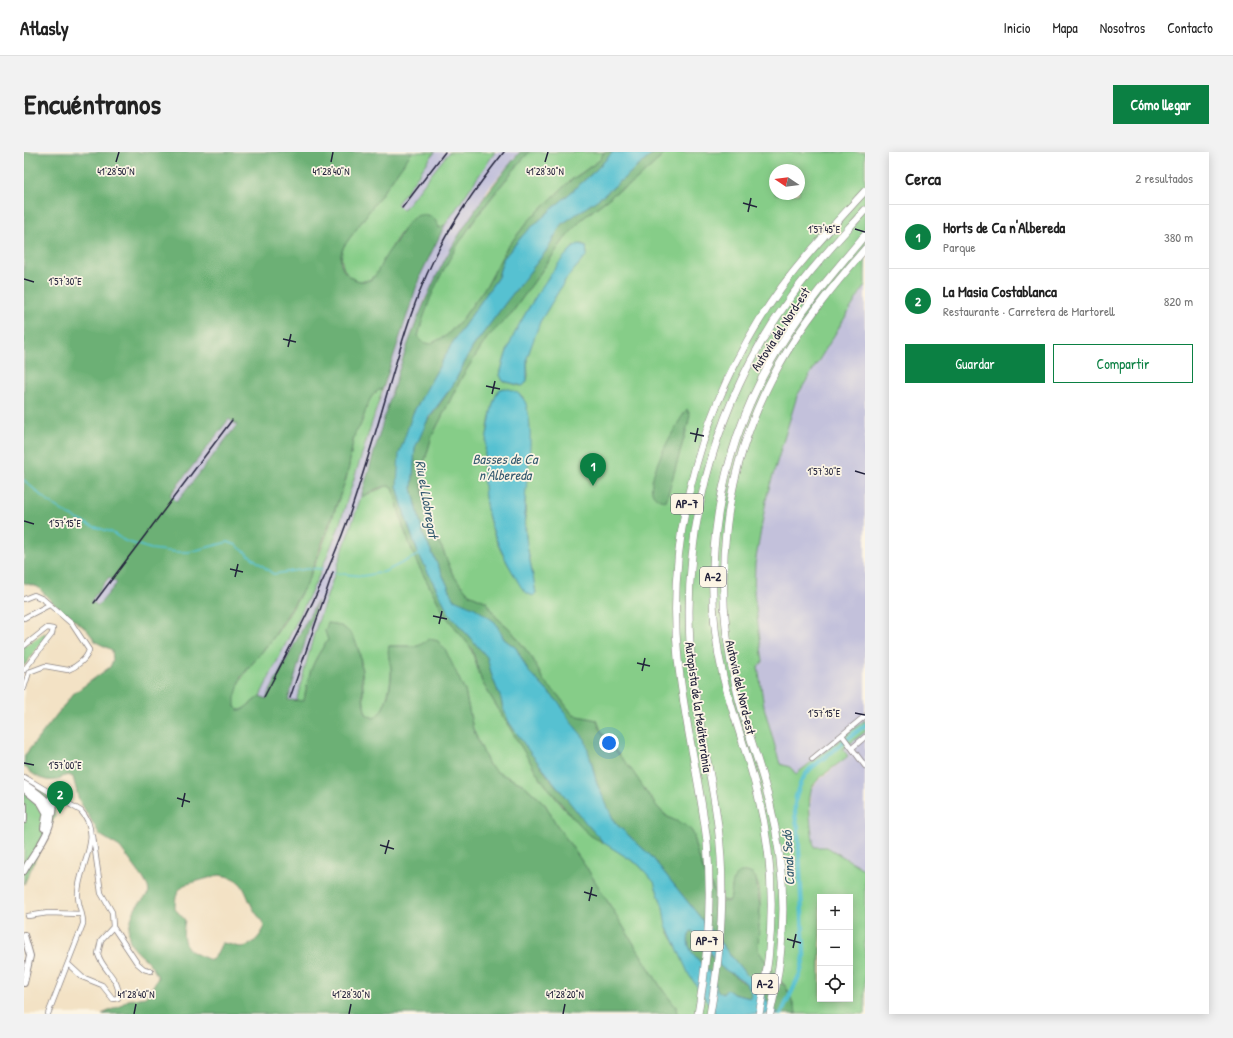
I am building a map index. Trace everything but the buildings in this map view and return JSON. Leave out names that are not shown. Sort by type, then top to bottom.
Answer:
[{"type":"highway","name":"Autopista de la Mediterrània","points":[[698,1014],[708,935],[708,867],[702,809],[678,658],[676,612],[678,569],[683,522],[690,487],[714,410],[736,363],[755,328],[799,266],[865,192]]},
{"type":"highway","name":"Autopista de la Mediterrània","points":[[710,1014],[719,951],[722,869],[716,812],[695,690],[690,633],[691,562],[703,490],[714,449],[727,413],[739,384],[760,344],[780,313],[812,269],[865,210]]},
{"type":"highway","name":"Autovia del Nord-est","points":[[759,1014],[769,954],[772,908],[767,840],[757,793],[726,685],[715,624],[713,580],[717,522],[733,449],[746,414],[768,367],[795,323],[825,283],[865,235]]},
{"type":"highway","name":"Autovia del Nord-est","points":[[770,1014],[780,963],[782,901],[777,841],[770,802],[737,693],[726,632],[722,580],[726,523],[734,481],[744,445],[768,387],[791,346],[814,312],[865,249]]},
{"type":"main road","points":[[24,784],[53,799]]},
{"type":"main road","points":[[24,789],[34,796],[44,807],[48,818]]},
{"type":"main road","points":[[34,796],[53,799]]},
{"type":"main road","points":[[24,871],[44,838],[53,799]]},
{"type":"main road","points":[[24,806],[24,820]]},
{"type":"main road","points":[[24,935],[30,956],[24,983]]},
{"type":"street","points":[[24,599],[37,595],[49,605],[77,630],[87,647],[88,653],[79,663],[68,670],[45,666],[26,670]]},
{"type":"street","points":[[24,618],[49,605]]},
{"type":"street","points":[[24,646],[48,628],[53,629],[52,634],[26,670],[24,688]]},
{"type":"street","points":[[812,759],[843,736],[865,716]]},
{"type":"street","points":[[843,736],[865,766]]},
{"type":"street","points":[[851,746],[865,737]]},
{"type":"street","points":[[24,776],[53,799],[85,815],[92,835],[101,893],[112,912],[113,928],[138,963],[144,969],[151,971]]},
{"type":"street","points":[[48,1014],[64,969],[68,964],[83,924],[83,919],[77,901],[78,891],[92,835]]},
{"type":"street","points":[[28,916],[48,913],[81,914]]},
{"type":"street","points":[[68,964],[82,977],[102,985],[112,999],[118,998],[119,994],[115,982],[98,954],[98,946],[101,940],[113,928]]},
{"type":"shaded area","points":[[435,152],[449,152],[403,210],[396,204]]},
{"type":"shaded area","points":[[495,152],[520,152],[488,189],[425,299],[404,356],[355,517],[314,634],[296,702],[288,700],[316,604],[266,700],[260,696],[318,578],[338,529],[420,276],[445,225]]},
{"type":"shaded area","points":[[865,285],[865,720],[796,774],[790,767],[780,764],[764,707],[758,666],[763,662],[754,593],[755,564],[767,495],[797,396]]},
{"type":"shaded area","points":[[229,419],[237,425],[177,502],[170,496]]},
{"type":"shaded area","points":[[110,577],[117,583],[98,607],[91,601]]},
{"type":"shaded area","points":[[865,732],[865,870],[827,847],[814,847],[810,823],[811,790],[817,782],[848,756],[843,749]]},
{"type":"green space","points":[[24,152],[412,152],[344,246],[341,256],[342,267],[347,274],[355,280],[369,280],[375,276],[404,228],[416,216],[431,216],[439,228],[445,225],[420,276],[383,388],[377,391],[370,399],[360,426],[354,435],[346,479],[307,583],[271,641],[241,677],[235,698],[235,707],[238,710],[242,710],[260,696],[266,699],[317,601],[288,700],[304,701],[307,683],[314,662],[328,640],[325,631],[328,623],[342,626],[351,634],[357,645],[362,671],[365,711],[367,715],[374,718],[382,709],[390,688],[391,668],[388,654],[389,646],[418,646],[430,639],[438,641],[446,651],[465,691],[473,729],[489,765],[497,772],[524,785],[545,804],[556,824],[588,870],[662,989],[676,1007],[677,1014],[102,1014],[118,1007],[128,1000],[146,997],[158,978],[153,968],[135,949],[131,943],[129,935],[130,924],[135,909],[148,894],[148,887],[120,847],[100,835],[79,800],[73,777],[68,775],[52,781],[47,780],[34,775],[24,766],[25,755],[73,694],[110,667],[113,660],[112,650],[96,642],[87,630],[52,602],[38,587],[24,583]],"holes":[[[229,419],[237,425],[177,502],[170,495]],[[109,577],[117,583],[98,606],[91,601]],[[219,875],[239,882],[263,925],[264,928],[258,938],[249,945],[242,947],[222,943],[215,957],[211,960],[190,950],[184,942],[183,936],[185,920],[175,909],[176,896],[184,885]]]},
{"type":"green space","points":[[412,152],[435,152],[397,204],[403,210],[449,152],[495,152],[445,225],[438,228],[437,224],[424,215],[415,219],[407,225],[401,233],[373,278],[365,281],[358,281],[347,274],[344,268],[342,254],[344,246]]},
{"type":"green space","points":[[520,152],[529,152],[486,204],[461,239],[450,258],[430,299],[419,332],[418,337],[423,342],[430,344],[446,336],[463,318],[489,282],[506,249],[529,220],[569,182],[600,160],[604,152],[613,152],[596,170],[524,234],[503,259],[498,277],[453,342],[413,413],[397,486],[405,516],[418,553],[450,615],[487,657],[492,676],[509,722],[547,775],[604,843],[591,836],[579,825],[540,778],[482,682],[472,649],[445,615],[417,563],[403,527],[393,487],[381,487],[361,497],[398,372],[435,278],[456,240],[479,204]]},
{"type":"green space","points":[[529,152],[604,152],[600,160],[571,180],[529,220],[506,249],[489,282],[463,318],[446,336],[430,344],[423,342],[418,337],[425,311],[448,261],[462,238],[494,194]]},
{"type":"green space","points":[[655,152],[667,152],[633,183],[618,191],[582,219],[563,241],[511,314],[487,338],[462,377],[432,436],[423,467],[422,487],[426,517],[442,548],[453,575],[469,594],[487,602],[496,617],[510,629],[533,659],[543,680],[557,694],[573,715],[597,720],[606,740],[631,769],[660,810],[668,817],[684,824],[691,830],[694,834],[695,845],[703,868],[711,886],[721,899],[726,902],[730,900],[734,878],[740,872],[748,872],[753,874],[756,878],[760,907],[758,950],[779,981],[786,987],[797,1014],[779,1014],[771,1008],[757,985],[744,972],[651,856],[615,823],[597,784],[591,760],[560,704],[528,671],[516,648],[504,639],[497,626],[454,599],[423,534],[412,488],[415,448],[425,425],[453,385],[472,348],[546,251],[559,228],[573,215],[604,195]]},
{"type":"green space","points":[[667,152],[865,152],[865,285],[797,396],[767,495],[755,564],[754,593],[763,662],[758,666],[764,707],[780,764],[790,767],[796,774],[865,720],[865,732],[843,749],[848,756],[813,786],[810,796],[810,818],[814,847],[827,847],[865,870],[865,1014],[797,1014],[785,986],[768,968],[759,955],[758,941],[760,893],[758,883],[753,876],[745,872],[732,887],[730,901],[722,900],[716,894],[702,865],[691,830],[668,817],[658,808],[602,733],[597,720],[573,715],[557,694],[543,680],[533,659],[510,629],[496,617],[487,602],[469,594],[453,575],[442,548],[426,517],[422,482],[423,467],[432,436],[462,377],[487,338],[511,314],[566,237],[582,219],[618,191],[633,183]],"holes":[[[582,244],[586,246],[587,255],[566,279],[538,325],[527,358],[528,376],[526,383],[521,386],[503,381],[500,375],[518,326],[536,296],[567,254],[574,246]],[[509,389],[523,397],[526,539],[536,593],[528,594],[503,556],[490,523],[486,506],[484,472],[485,454],[492,407],[498,391]],[[687,410],[688,424],[666,500],[658,499],[668,441]]]},
{"type":"green space","points":[[383,388],[338,529],[318,578],[260,696],[242,710],[238,710],[234,703],[234,694],[238,685],[244,674],[285,621],[312,571],[323,546],[346,479],[354,435],[360,426],[367,404],[377,391]]},
{"type":"green space","points":[[687,409],[690,415],[688,424],[666,501],[662,500],[653,494],[651,487],[653,476],[663,451]]},
{"type":"green space","points":[[389,485],[393,487],[403,527],[417,563],[445,615],[470,646],[482,682],[540,778],[562,806],[587,832],[639,865],[654,882],[663,907],[668,931],[716,1014],[677,1014],[676,1007],[662,989],[588,870],[556,824],[545,804],[524,785],[497,772],[489,765],[473,729],[465,691],[430,639],[419,646],[389,646],[388,654],[391,674],[389,688],[382,709],[374,718],[367,715],[365,711],[362,671],[357,645],[351,634],[341,626],[328,623],[325,631],[328,640],[314,662],[307,683],[304,701],[296,702],[314,634],[361,497]]},
{"type":"green space","points":[[45,633],[47,635],[24,666],[24,646]]},
{"type":"green space","points":[[24,781],[50,798],[53,803],[55,816],[24,884]]},
{"type":"green space","points":[[691,931],[699,936],[708,952],[717,963],[750,987],[750,998],[733,994],[727,989],[723,994],[718,991],[712,976],[694,956],[691,950],[688,938]]},
{"type":"water","points":[[613,152],[655,152],[604,195],[562,224],[546,251],[472,348],[453,385],[429,417],[415,448],[412,488],[423,534],[454,599],[475,608],[495,622],[504,639],[516,648],[528,671],[560,704],[570,721],[585,739],[597,784],[615,823],[651,856],[744,972],[757,985],[771,1007],[779,1014],[716,1014],[689,975],[671,934],[666,927],[663,907],[654,882],[639,865],[604,843],[586,823],[529,751],[509,722],[492,676],[487,657],[450,615],[418,553],[405,516],[397,486],[399,454],[413,413],[453,342],[498,277],[503,259],[524,234],[596,170]],"holes":[[[691,931],[695,932],[720,966],[741,979],[749,987],[751,992],[750,998],[733,994],[727,989],[723,994],[718,991],[712,976],[691,950],[688,938]]]},
{"type":"water","points":[[579,244],[586,246],[587,255],[566,279],[540,322],[527,358],[527,381],[523,386],[503,381],[500,375],[502,366],[517,328],[553,271],[572,249]]},
{"type":"water","name":"Basses de Ca n'Albereda","points":[[505,388],[514,391],[523,398],[529,416],[530,452],[524,513],[526,536],[536,593],[533,596],[526,592],[521,586],[504,555],[490,523],[486,507],[484,473],[487,435],[495,398],[500,389]]},
{"type":"waterway","points":[[24,480],[46,500],[67,514],[89,525],[111,532],[125,541],[151,549],[189,552],[228,542],[236,545],[273,574],[305,569],[322,569]]},
{"type":"waterway","points":[[334,573],[363,576],[384,572],[420,554]]},
{"type":"waterway","name":"Canal Sedó","points":[[781,1014],[800,974],[804,957],[798,828],[795,812],[798,789],[805,775],[810,769],[865,725]]},
{"type":"railway","points":[[402,208],[445,152]]},
{"type":"railway","points":[[264,697],[310,608],[331,563],[349,516],[399,352],[426,276],[440,246],[457,218],[484,178],[504,152]]},
{"type":"railway","points":[[94,603],[232,420]]},
{"type":"railway","points":[[290,698],[333,572]]},
{"type":"place","name":"Horts de Ca n'Albereda","points":[[593,486]]},
{"type":"place","name":"La Masia Costablanca","points":[[60,814]]},
{"type":"water label","name":"Riu el Llobregat","points":[[427,499]]}]
